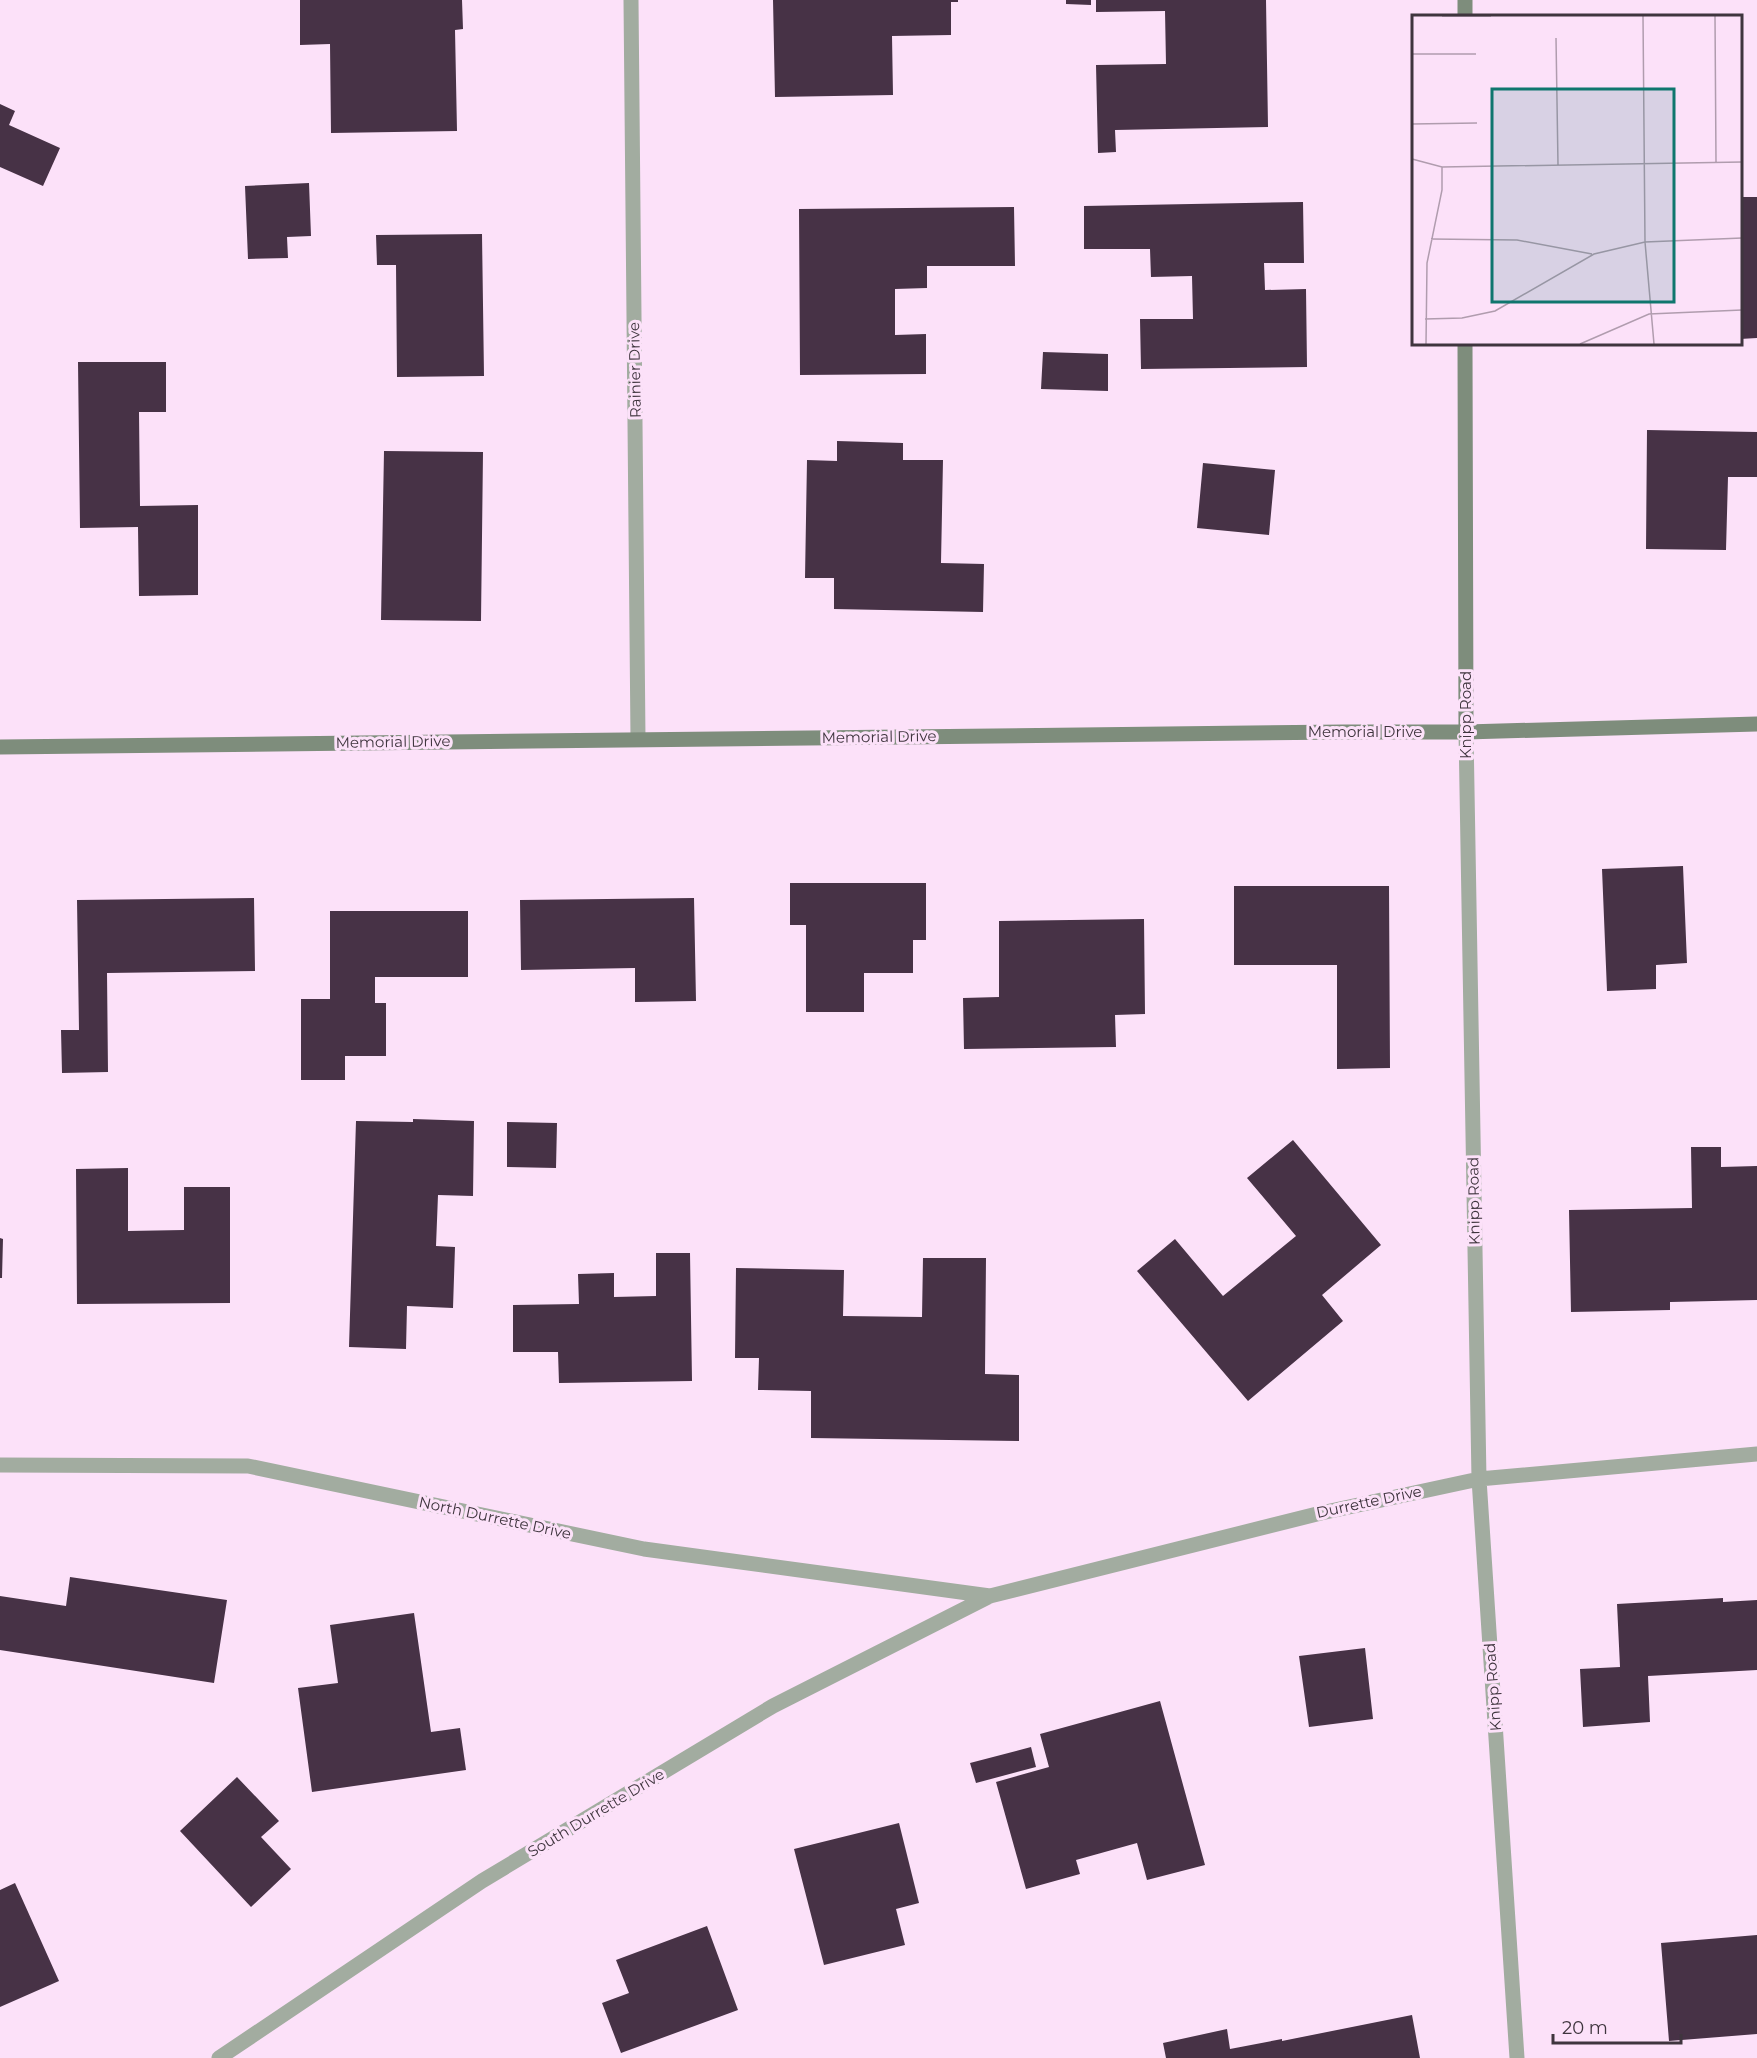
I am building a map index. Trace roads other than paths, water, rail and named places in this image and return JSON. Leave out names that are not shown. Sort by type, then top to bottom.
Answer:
[{"type":"street","name":"Rainier Drive","points":[[631,0],[638,739]]},
{"type":"street","name":"Knipp Road","points":[[1465,345],[1466,732],[1479,1479],[1517,2058]]},
{"type":"street","name":"Memorial Drive","points":[[0,747],[1466,732],[1757,724]]},
{"type":"street","name":"Durrette Drive","points":[[990,1596],[1321,1513],[1479,1479],[1757,1454]]},
{"type":"street","name":"North Durrette Drive","points":[[0,1465],[248,1466],[644,1549],[990,1596]]},
{"type":"street","name":"South Durrette Drive","points":[[219,2058],[482,1881],[773,1706],[990,1596]]}]
